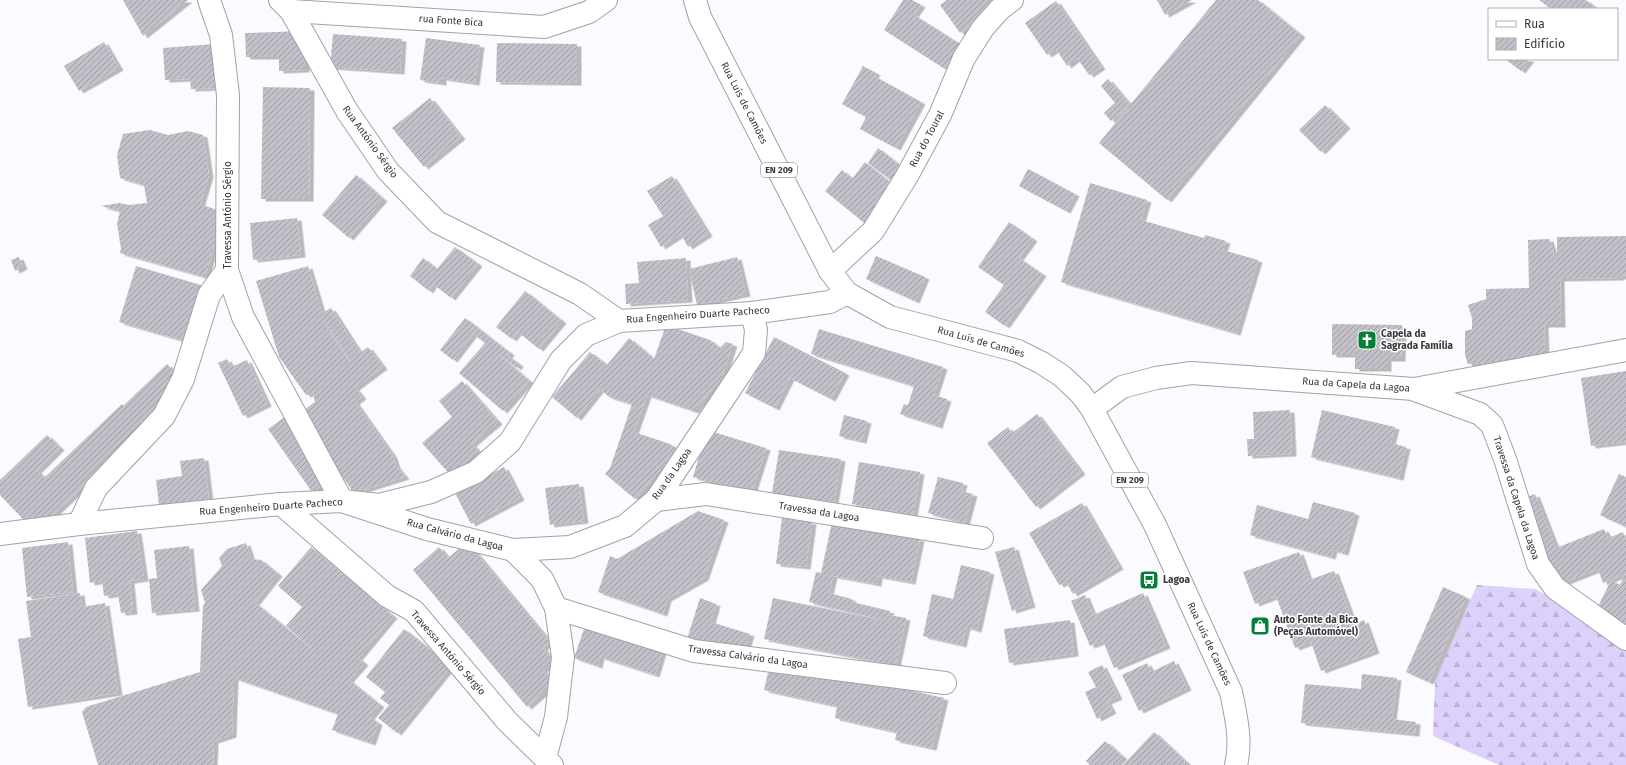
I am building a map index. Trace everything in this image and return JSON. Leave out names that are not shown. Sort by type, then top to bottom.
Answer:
[{"type":"street","name":"Travessa António Sérgio","points":[[209,0],[222,35],[228,95],[227,270],[243,318],[342,501]]},
{"type":"street","name":"rua Fonte Bica","points":[[285,6],[544,27],[589,12],[606,0]]},
{"type":"street","name":"Rua Luís de Camões","points":[[695,0],[700,17],[830,271],[847,293],[890,316],[1018,351],[1042,362],[1062,376],[1080,393],[1092,409],[1155,525],[1231,692],[1237,722],[1238,756],[1236,765]]},
{"type":"street","name":"Rua do Toural","points":[[830,271],[873,232],[907,176],[940,115],[964,58],[983,28],[1000,9],[1012,0]]},
{"type":"street","name":"Rua António Sérgio","points":[[285,6],[347,111],[388,171],[437,222],[580,294],[620,321]]},
{"type":"street","points":[[79,524],[96,488],[164,416],[183,379],[209,295],[227,270]]},
{"type":"street","name":"Rua Engenheiro Duarte Pacheco","points":[[0,534],[79,524],[281,504],[342,501],[379,505],[431,492],[476,472],[510,442],[561,360],[586,336],[620,321],[752,313],[830,302],[847,293]]},
{"type":"street","name":"Rua da Lagoa","points":[[513,550],[570,547],[625,526],[656,500],[754,354],[756,330],[752,313]]},
{"type":"street","name":"Rua da Capela da Lagoa","points":[[1092,409],[1122,387],[1156,378],[1191,373],[1414,389],[1626,350]]},
{"type":"street","name":"Travessa da Capela da Lagoa","points":[[1414,389],[1480,414],[1492,426],[1505,459],[1538,564],[1555,588],[1626,639]]},
{"type":"street","name":"Travessa da Lagoa","points":[[656,500],[706,494],[982,538]]},
{"type":"street","name":"Rua Calvário da Lagoa","points":[[342,501],[427,529],[513,550],[542,579],[556,608],[563,657],[549,761]]},
{"type":"street","name":"Travessa António Sérgio","points":[[281,504],[387,596],[414,611],[507,721],[549,761]]},
{"type":"street","name":"Travessa Calvário da Lagoa","points":[[556,608],[694,651],[945,683]]},
{"type":"green space","points":[[1477,585],[1535,589],[1572,609],[1626,623],[1626,765],[1499,765],[1433,736],[1435,681]]},
{"type":"building","points":[[123,0],[188,0],[143,36]]},
{"type":"building","points":[[903,0],[912,0],[921,5],[914,15],[960,44],[945,69],[884,30]]},
{"type":"building","points":[[947,0],[997,0],[1000,4],[960,33],[940,5]]},
{"type":"building","points":[[1157,0],[1192,0],[1165,15]]},
{"type":"building","points":[[1216,0],[1258,0],[1301,35],[1167,200],[1099,143]]},
{"type":"building","points":[[1539,0],[1586,0],[1596,8],[1550,8]]},
{"type":"building","points":[[1056,1],[1101,67],[1089,75],[1077,58],[1067,66],[1056,49],[1047,55],[1025,23]]},
{"type":"building","points":[[304,31],[305,70],[279,71],[279,57],[246,57],[245,33]]},
{"type":"building","points":[[333,34],[402,39],[400,72],[330,67]]},
{"type":"building","points":[[426,38],[480,45],[475,83],[442,78],[442,83],[420,80]]},
{"type":"building","points":[[104,42],[119,68],[79,91],[64,66]]},
{"type":"building","points":[[497,43],[577,44],[577,83],[496,82]]},
{"type":"building","points":[[215,44],[217,88],[191,89],[190,79],[165,80],[163,48]]},
{"type":"building","points":[[1506,60],[1529,60],[1521,71]]},
{"type":"building","points":[[863,66],[876,73],[874,76],[921,102],[896,148],[860,129],[866,117],[842,104]]},
{"type":"building","points":[[1108,79],[1130,105],[1111,121],[1104,113],[1115,103],[1101,86]]},
{"type":"building","points":[[263,87],[310,88],[309,199],[261,199]]},
{"type":"building","points":[[430,98],[461,137],[424,167],[392,128]]},
{"type":"building","points":[[1325,105],[1346,126],[1321,152],[1299,130]]},
{"type":"building","points":[[150,130],[168,135],[188,131],[203,135],[209,175],[201,202],[202,205],[224,212],[205,277],[120,253],[121,249],[117,223],[120,211],[101,206],[119,203],[129,205],[147,203],[144,185],[120,178],[117,155],[123,134]]},
{"type":"building","points":[[878,148],[902,167],[892,181],[868,163]]},
{"type":"building","points":[[865,162],[898,189],[868,226],[825,191],[842,170],[852,179]]},
{"type":"building","points":[[1028,169],[1075,194],[1066,211],[1019,186]]},
{"type":"building","points":[[356,175],[383,199],[349,238],[322,215]]},
{"type":"building","points":[[672,176],[708,234],[688,247],[681,234],[661,247],[648,225],[663,216],[647,191]]},
{"type":"building","points":[[1090,183],[1147,200],[1141,220],[1204,238],[1205,235],[1226,241],[1223,250],[1258,260],[1236,333],[1061,282]]},
{"type":"building","points":[[297,218],[301,255],[253,260],[250,223]]},
{"type":"building","points":[[1009,222],[1033,239],[1019,258],[1042,274],[1005,326],[985,312],[1004,285],[978,267]]},
{"type":"building","points":[[1626,236],[1626,275],[1618,278],[1560,279],[1561,325],[1544,325],[1545,353],[1512,363],[1468,364],[1465,355],[1465,331],[1472,329],[1472,318],[1468,305],[1486,299],[1486,289],[1529,288],[1528,240],[1549,239],[1557,266],[1557,237]]},
{"type":"building","points":[[455,247],[478,264],[451,298],[433,284],[429,291],[410,276],[423,258],[437,269]]},
{"type":"building","points":[[876,256],[925,277],[915,301],[866,279]]},
{"type":"building","points":[[19,257],[23,267],[15,271],[11,260]]},
{"type":"building","points":[[737,257],[746,294],[697,305],[689,269]]},
{"type":"building","points":[[686,258],[688,300],[626,304],[625,284],[639,283],[637,262]]},
{"type":"building","points":[[136,266],[201,285],[184,341],[119,322]]},
{"type":"building","points":[[308,266],[322,313],[331,308],[360,353],[368,347],[383,367],[355,388],[362,397],[355,402],[393,456],[396,466],[405,477],[354,493],[298,414],[315,402],[313,393],[306,395],[279,357],[256,281]],"holes":[[[324,320],[351,362],[327,329]]]},
{"type":"building","points":[[525,291],[562,321],[539,349],[518,332],[512,339],[496,327]]},
{"type":"building","points":[[465,318],[510,353],[508,356],[519,364],[517,368],[496,352],[529,381],[503,411],[459,373],[485,343],[473,334],[453,360],[440,350]]},
{"type":"building","name":"Capela da Sagrada Família","points":[[1332,324],[1402,325],[1401,359],[1387,359],[1387,369],[1355,369],[1355,355],[1332,355]]},
{"type":"building","points":[[666,325],[710,340],[720,348],[726,342],[733,344],[722,377],[694,411],[647,395],[634,432],[670,444],[677,449],[635,499],[605,474],[610,468],[632,404],[609,397],[600,389],[577,418],[552,397],[590,352],[607,365],[629,338],[654,359]]},
{"type":"building","points":[[819,329],[943,367],[934,395],[947,399],[938,426],[900,414],[904,404],[908,405],[914,386],[811,354]]},
{"type":"building","points":[[774,337],[845,373],[831,399],[790,378],[775,408],[745,393]]},
{"type":"building","points":[[227,359],[231,367],[247,360],[267,404],[243,416],[218,363]]},
{"type":"building","points":[[167,364],[188,385],[35,532],[0,495],[0,480],[47,435],[60,448],[37,471],[44,478],[122,404],[123,406]]},
{"type":"building","points":[[1626,371],[1626,442],[1591,446],[1581,378]]},
{"type":"building","points":[[462,381],[498,422],[472,444],[481,454],[453,478],[422,443],[452,417],[439,401]]},
{"type":"building","points":[[1290,410],[1292,454],[1248,456],[1247,439],[1254,439],[1253,412]]},
{"type":"building","points":[[1322,410],[1395,427],[1391,443],[1406,447],[1399,478],[1311,457]]},
{"type":"building","points":[[289,414],[334,477],[312,492],[268,429]]},
{"type":"building","points":[[1037,414],[1081,472],[1036,507],[987,443],[1008,427],[1012,433]]},
{"type":"building","points":[[844,415],[867,421],[862,441],[839,436]]},
{"type":"building","points":[[707,430],[766,448],[751,495],[693,477]]},
{"type":"building","points":[[779,450],[841,459],[834,502],[772,493]]},
{"type":"building","points":[[204,458],[209,499],[159,505],[156,480],[182,476],[180,461]]},
{"type":"building","points":[[859,462],[920,472],[913,515],[852,504]]},
{"type":"building","points":[[504,467],[520,498],[471,524],[455,493]]},
{"type":"building","points":[[1619,474],[1626,477],[1626,527],[1600,515]]},
{"type":"building","points":[[938,477],[963,483],[961,491],[973,494],[965,523],[928,513]]},
{"type":"building","points":[[579,484],[584,521],[550,525],[545,488]]},
{"type":"building","points":[[1535,494],[1556,548],[1604,529],[1608,538],[1623,532],[1626,540],[1626,631],[1594,615],[1611,580],[1620,585],[1625,574],[1603,583],[1598,569],[1563,583],[1560,574],[1550,578],[1519,500]]},
{"type":"building","points":[[1313,502],[1355,513],[1344,553],[1333,550],[1331,557],[1250,535],[1257,505],[1308,519]]},
{"type":"building","points":[[1082,503],[1119,567],[1073,594],[1066,582],[1059,585],[1029,533]]},
{"type":"building","points":[[698,511],[724,520],[704,578],[667,599],[663,614],[598,592],[610,556],[617,559]]},
{"type":"building","points":[[782,518],[812,522],[806,567],[776,564]]},
{"type":"building","points":[[832,522],[920,539],[911,582],[878,576],[877,584],[829,575],[833,576],[829,593],[852,599],[852,602],[890,611],[889,615],[906,618],[896,665],[764,639],[773,598],[888,621],[809,602],[816,572],[821,573]]},
{"type":"building","points":[[137,531],[144,579],[130,581],[133,612],[121,613],[118,594],[104,596],[102,581],[90,583],[85,538]]},
{"type":"building","points":[[68,542],[73,592],[27,597],[22,548]]},
{"type":"building","points":[[467,542],[550,642],[543,648],[553,661],[543,670],[555,683],[527,707],[413,570],[439,547],[448,558]]},
{"type":"building","points":[[246,543],[251,559],[261,560],[278,574],[255,603],[316,652],[286,626],[302,607],[278,586],[311,547],[393,616],[358,658],[364,663],[349,680],[380,705],[370,717],[378,723],[371,743],[332,730],[338,714],[234,678],[232,735],[214,741],[213,765],[98,765],[82,712],[86,707],[200,672],[203,606],[205,603],[201,590],[222,566],[219,558],[227,549]]},
{"type":"building","points":[[189,546],[195,609],[152,613],[149,579],[157,578],[154,550]]},
{"type":"building","points":[[1014,547],[1031,605],[1012,611],[995,552]]},
{"type":"building","points":[[1299,552],[1309,580],[1334,571],[1354,624],[1364,620],[1375,651],[1321,671],[1311,642],[1295,648],[1276,596],[1255,604],[1243,572]]},
{"type":"building","points":[[961,565],[990,572],[977,630],[966,627],[962,645],[923,636],[932,594],[953,599]]},
{"type":"building","points":[[1443,587],[1466,597],[1429,682],[1406,672]]},
{"type":"building","points":[[80,593],[82,607],[105,603],[118,693],[28,707],[18,639],[31,637],[26,601]]},
{"type":"building","points":[[1143,593],[1166,646],[1114,668],[1103,641],[1090,646],[1071,601],[1085,595],[1093,615]]},
{"type":"building","points":[[700,598],[716,604],[711,622],[750,634],[743,656],[687,639]]},
{"type":"building","points":[[1070,620],[1074,654],[1009,663],[1004,629]]},
{"type":"building","points":[[586,623],[663,648],[655,675],[600,657],[598,666],[574,658]]},
{"type":"building","points":[[404,629],[451,666],[397,733],[378,718],[389,705],[380,698],[385,692],[366,677]]},
{"type":"building","points":[[771,659],[944,698],[932,748],[895,740],[897,732],[835,718],[837,706],[764,690]]},
{"type":"building","points":[[1174,661],[1187,688],[1139,711],[1122,675],[1147,663],[1151,672]]},
{"type":"building","points":[[1102,665],[1118,697],[1107,702],[1112,711],[1097,719],[1085,692],[1096,687],[1088,672]]},
{"type":"building","points":[[1362,674],[1397,678],[1392,719],[1416,722],[1415,734],[1301,723],[1305,684],[1361,689]]},
{"type":"building","points":[[1154,732],[1187,763],[1186,765],[1123,765]]},
{"type":"building","points":[[1105,741],[1123,757],[1115,765],[1090,765],[1086,761]]},
{"type":"place","name":"Capela da Sagrada Família","points":[[1367,340]]},
{"type":"place","name":"Lagoa","points":[[1149,580]]},
{"type":"place","name":"Auto Fonte da Bica (Peças Automóvel)","points":[[1260,626]]}]
